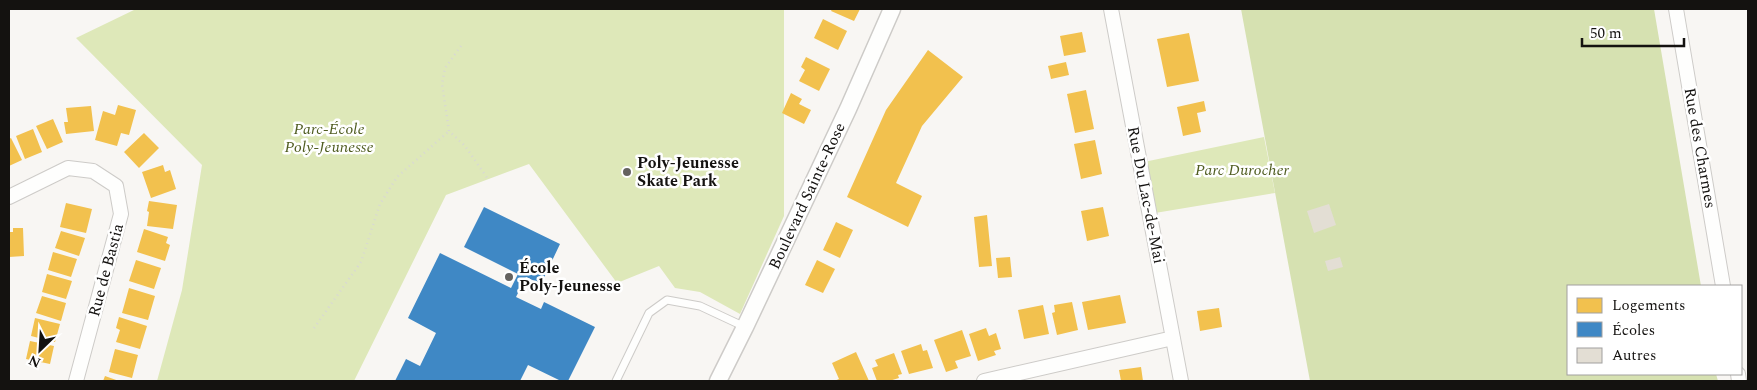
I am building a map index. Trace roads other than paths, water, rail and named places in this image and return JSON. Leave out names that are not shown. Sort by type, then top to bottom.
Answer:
[{"type":"street","name":"Boulevard Sainte-Rose","points":[[718,381],[848,109],[892,9]]},
{"type":"street","name":"Rue Du Lac-de-Mai","points":[[1111,9],[1181,381]]},
{"type":"street","name":"Rue des Charmes","points":[[1676,9],[1723,285]]},
{"type":"street","name":"Rue de Bastia","points":[[9,197],[68,168],[93,171],[116,186],[122,214],[76,381]]},
{"type":"street","points":[[984,381],[1173,338]]},
{"type":"lane","points":[[616,381],[649,313],[667,300],[700,306],[745,327]]},
{"type":"place","name":"Poly-Jeunesse Skate Park","points":[[627,172]]},
{"type":"place","name":"École Poly-Jeunesse","points":[[509,277]]},
{"type":"park label","name":"Parc-École Poly-Jeunesse","points":[[329,138]]},
{"type":"park label","name":"Parc Durocher","points":[[1242,170]]}]
